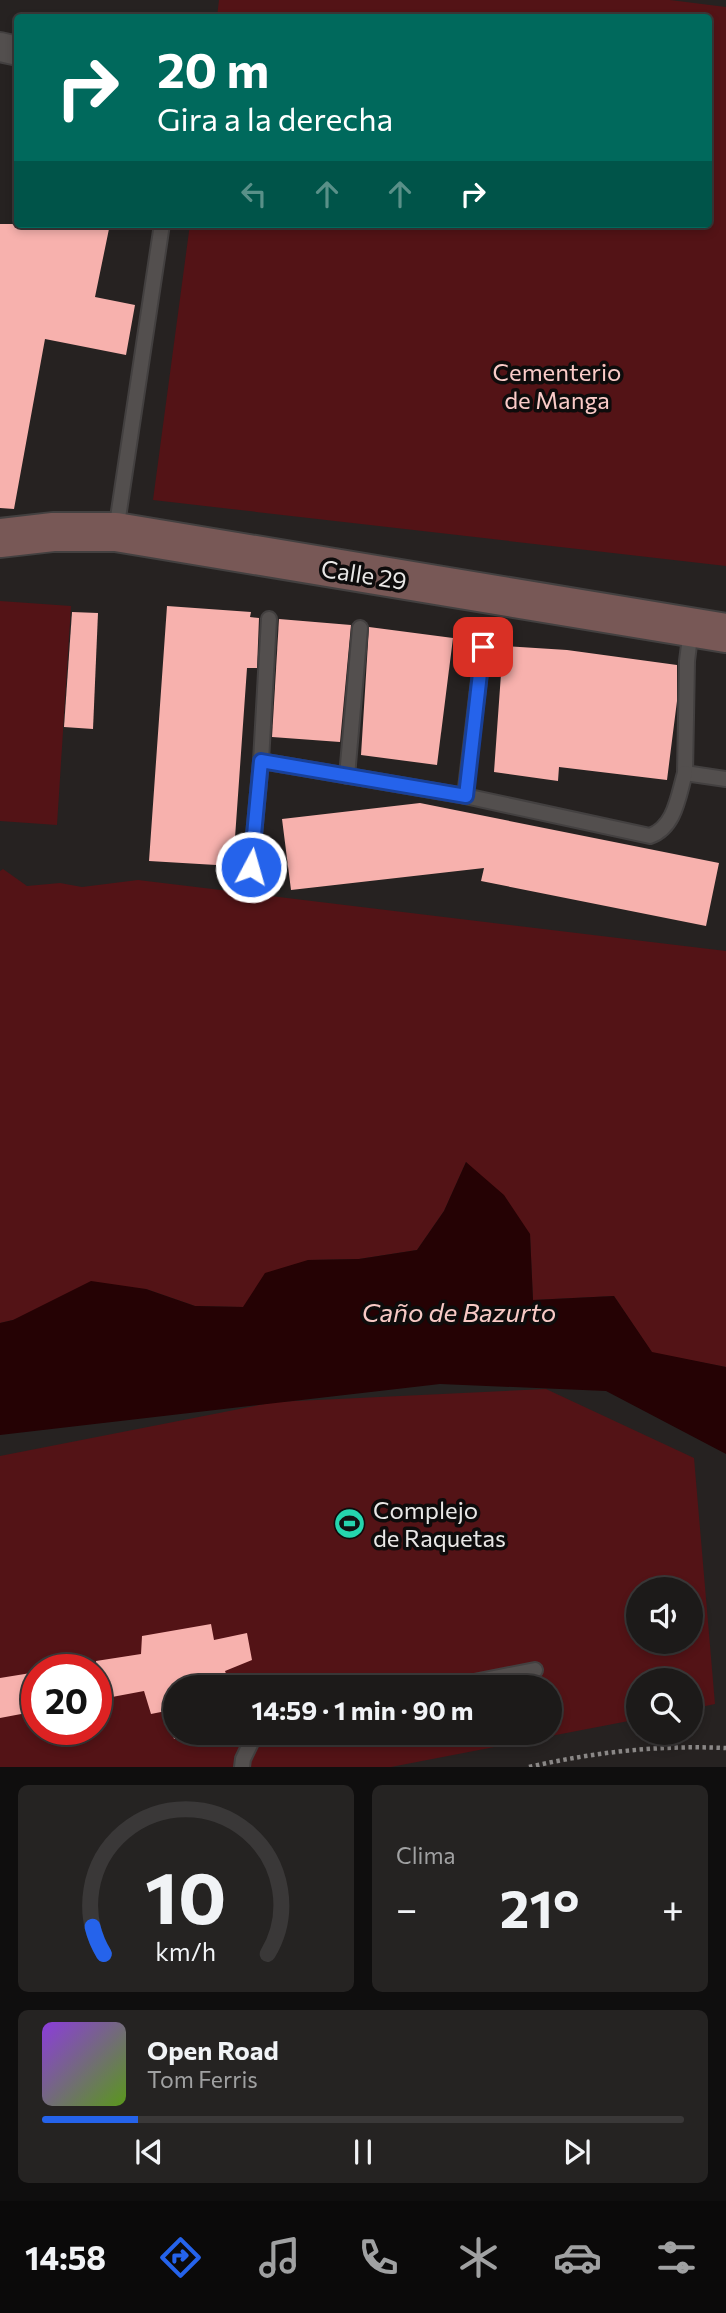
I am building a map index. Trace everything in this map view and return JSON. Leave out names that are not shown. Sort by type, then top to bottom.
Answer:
[{"type":"main road","name":"Calle 29","points":[[0,538],[53,532],[116,532],[708,631]]},
{"type":"lane","points":[[116,532],[161,228]]},
{"type":"lane","points":[[251,867],[270,619]]},
{"type":"lane","points":[[348,776],[360,628]]},
{"type":"lane","points":[[261,761],[466,796],[650,836],[663,832],[670,820],[685,774],[687,661],[708,631]]},
{"type":"lane","points":[[466,796],[483,647]]},
{"type":"lane","points":[[685,774],[726,779]]},
{"type":"lane","points":[[510,1675],[535,1670]]},
{"type":"lane","points":[[242,1767],[250,1745]]},
{"type":"path","points":[[529,1767],[594,1753],[655,1746],[726,1748]]},
{"type":"green space","name":"Cementerio de Manga","points":[[219,0],[670,0],[726,7],[726,566],[153,500],[189,228],[712,228],[712,14],[217,14]]},
{"type":"green space","points":[[0,601],[71,606],[57,825],[0,821]]},
{"type":"green space","points":[[3,869],[27,886],[60,883],[82,887],[138,880],[726,951],[726,1367],[652,1353],[614,1296],[533,1300],[530,1234],[466,1162],[444,1211],[417,1250],[359,1259],[308,1260],[244,1307],[195,1306],[146,1289],[0,1323],[0,871]]},
{"type":"green space","name":"Complejo de Raquetas","points":[[546,1389],[694,1458],[715,1704],[703,1706],[703,1668],[626,1668],[626,1722],[562,1734],[562,1675],[163,1675],[163,1745],[505,1745],[391,1767],[0,1767],[0,1456],[275,1402]]},
{"type":"water","name":"Caño de Bazurto","points":[[466,1162],[504,1195],[530,1234],[533,1300],[614,1296],[652,1352],[726,1367],[726,1454],[606,1391],[440,1384],[0,1435],[0,1323],[13,1320],[91,1281],[146,1289],[195,1306],[243,1307],[265,1273],[308,1260],[359,1259],[417,1250],[444,1211]]},
{"type":"building","points":[[0,224],[14,224],[14,228],[109,228],[95,297],[135,305],[126,355],[45,339],[14,509],[0,508]]},
{"type":"building","points":[[167,606],[251,612],[250,617],[259,618],[257,668],[247,668],[233,866],[149,861]]},
{"type":"building","points":[[72,612],[98,613],[93,729],[64,727]]},
{"type":"building","points":[[279,619],[351,625],[340,742],[272,737]]},
{"type":"building","points":[[369,627],[453,638],[437,765],[361,755]]},
{"type":"building","points":[[503,646],[567,650],[677,665],[677,701],[667,780],[559,767],[558,781],[494,772]]},
{"type":"building","points":[[420,803],[719,863],[706,926],[481,881],[484,868],[291,890],[282,819]]},
{"type":"building","points":[[211,1624],[214,1640],[247,1633],[252,1660],[225,1671],[226,1675],[163,1675],[163,1712],[151,1714],[144,1691],[112,1697],[112,1659],[141,1654],[142,1636]]},
{"type":"building","points":[[21,1675],[21,1714],[0,1718],[0,1678]]},
{"type":"place","name":"Complejo de Raquetas","points":[[350,1523]]},
{"type":"route","points":[[251,867],[261,761],[466,796],[483,647]]}]
